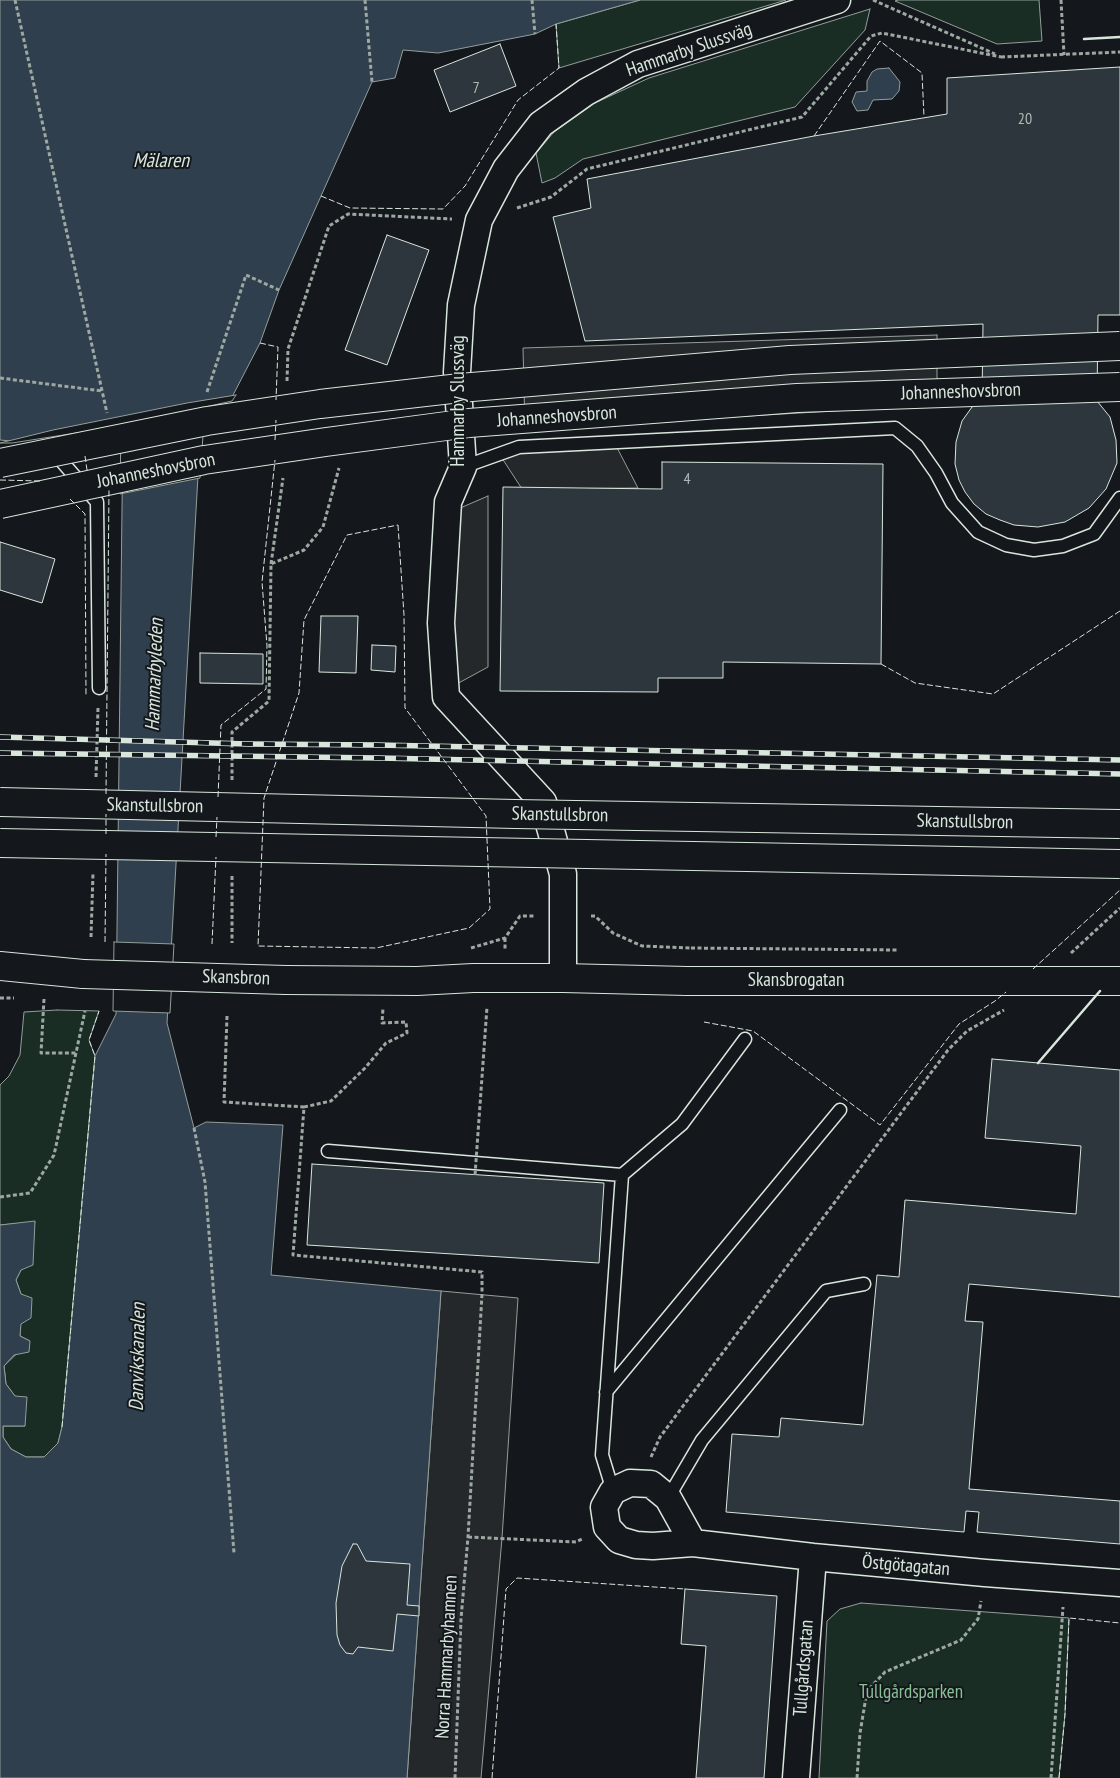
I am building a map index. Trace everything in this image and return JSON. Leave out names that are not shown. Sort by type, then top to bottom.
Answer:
[{"type":"main road","name":"Johanneshovsbron","points":[[0,463],[207,421],[320,404],[460,388],[790,360],[1120,346]]},
{"type":"main road","name":"Johanneshovsbron","points":[[0,504],[204,460],[469,423],[797,398],[1120,387]]},
{"type":"main road","name":"Skanstullsbron","points":[[0,802],[505,814],[1120,824]]},
{"type":"main road","name":"Skanstullsbron","points":[[0,842],[1120,864]]},
{"type":"main road","name":"Skansbron","points":[[0,966],[61,973],[286,980],[473,978]]},
{"type":"main road","name":"Skansbrogatan","points":[[473,978],[687,981],[1120,981]]},
{"type":"street","name":"Hammarby Slussväg","points":[[563,978],[564,874],[543,802],[446,697],[441,623],[448,502],[463,467],[457,372],[461,306],[479,220],[506,169],[541,124],[586,92],[638,64],[837,0]]},
{"type":"street","points":[[607,1527],[604,1507],[613,1491],[630,1483],[651,1484],[668,1498],[693,1543]]},
{"type":"street","name":"Östgötagatan","points":[[607,1527],[620,1540],[636,1545],[653,1546],[693,1543],[812,1557],[1120,1583]]},
{"type":"street","name":"Tullgårdsgatan","points":[[796,1778],[812,1557]]},
{"type":"lane","points":[[463,467],[518,447],[895,428],[917,446],[936,473],[952,503],[978,532],[1006,545],[1034,550],[1053,548],[1094,534],[1120,498]]},
{"type":"lane","points":[[0,457],[58,457],[97,502],[99,688]]},
{"type":"lane","points":[[328,1152],[622,1175],[682,1124],[744,1039]]},
{"type":"lane","points":[[606,1392],[840,1110]]},
{"type":"lane","points":[[613,1491],[602,1455],[622,1175]]},
{"type":"lane","points":[[668,1498],[702,1440],[826,1291],[864,1284]]},
{"type":"path","points":[[15,0],[107,417]]},
{"type":"path","points":[[365,0],[372,82]]},
{"type":"path","points":[[532,0],[535,34]]},
{"type":"path","points":[[873,0],[1001,57]]},
{"type":"path","points":[[1061,0],[1064,55]]},
{"type":"path","points":[[287,387],[288,349],[329,226],[348,214],[479,220],[551,197],[587,169],[802,117],[871,36],[882,33],[1001,57],[1120,52]]},
{"type":"path","points":[[205,396],[246,275],[279,290]]},
{"type":"path","points":[[0,378],[102,391]]},
{"type":"path","points":[[271,564],[304,550],[323,527],[341,460]]},
{"type":"path","points":[[232,790],[232,732],[269,701],[271,564],[283,474]]},
{"type":"path","points":[[232,866],[232,943]]},
{"type":"path","points":[[1070,953],[1120,908]]},
{"type":"path","points":[[44,999],[41,1053],[76,1054]]},
{"type":"path","points":[[475,1175],[487,1007]]},
{"type":"path","points":[[227,1016],[224,1102],[304,1107],[331,1101],[365,1068],[386,1043],[407,1033],[406,1022],[382,1023],[383,1008]]},
{"type":"path","points":[[640,1483],[660,1437],[948,1050],[967,1031],[1005,1009]]},
{"type":"path","points":[[0,1197],[30,1193],[54,1155],[85,1011]]},
{"type":"path","name":"Norra Hammarbyhamnen","points":[[304,1107],[294,1255],[482,1272],[468,1537],[461,1619],[455,1778]]},
{"type":"path","points":[[194,1128],[205,1182],[234,1553]]},
{"type":"path","points":[[468,1537],[576,1542],[607,1527]]},
{"type":"path","points":[[857,1778],[860,1733],[867,1691],[885,1672],[961,1640],[978,1620],[985,1573]]},
{"type":"path","points":[[1051,1778],[1066,1579]]},
{"type":"green space","points":[[640,0],[786,0],[559,68],[556,24]]},
{"type":"green space","points":[[1039,0],[1042,41],[997,44],[895,1]]},
{"type":"green space","points":[[870,9],[865,30],[795,107],[583,159],[555,178],[542,183],[536,153],[554,132],[595,103],[649,78]]},
{"type":"green space","points":[[57,1010],[99,1011],[89,1040],[95,1056],[62,1427],[58,1443],[44,1457],[26,1457],[11,1449],[3,1437],[3,1426],[25,1426],[15,1396],[6,1384],[4,1366],[30,1341],[20,1336],[21,1294],[16,1280],[21,1270],[35,1222],[0,1225],[0,1085],[9,1076],[20,1055],[24,1012]]},
{"type":"green space","name":"Tullgårdsparken","points":[[861,1603],[1069,1618],[1065,1714],[1059,1778],[819,1778],[827,1621],[840,1609]]},
{"type":"shaded area","points":[[937,335],[937,405],[525,429],[523,348]]},
{"type":"shaded area","points":[[613,440],[638,488],[522,489],[498,452]]},
{"type":"shaded area","points":[[488,496],[488,667],[442,692],[444,515]]},
{"type":"shaded area","points":[[441,1291],[518,1298],[502,1538],[481,1778],[407,1778]]},
{"type":"water","points":[[0,0],[640,0],[556,24],[535,34],[438,53],[403,50],[395,78],[372,82],[279,290],[260,343],[231,399],[202,405],[167,1023],[194,1128],[206,1122],[283,1125],[271,1275],[441,1291],[407,1778],[0,1778],[0,1225],[35,1221],[33,1265],[21,1270],[16,1280],[21,1294],[32,1298],[31,1318],[21,1324],[20,1336],[30,1341],[29,1352],[14,1355],[4,1366],[6,1384],[15,1396],[27,1397],[25,1426],[3,1426],[3,1437],[11,1449],[26,1457],[44,1457],[58,1443],[62,1427],[95,1056],[116,1014],[123,424],[11,441],[0,440]]},
{"type":"water","points":[[889,68],[900,82],[899,91],[892,99],[873,100],[868,110],[857,111],[852,102],[856,92],[867,91],[867,81],[872,72],[877,69]]},
{"type":"pier","points":[[236,395],[232,401],[205,407],[200,478],[120,494],[121,426],[12,443],[0,443],[53,430]]},
{"type":"pier","points":[[114,942],[174,944],[170,1013],[113,1011]]},
{"type":"building","points":[[500,44],[516,86],[450,112],[434,70]]},
{"type":"building","points":[[1120,67],[1120,315],[1098,315],[1097,401],[1110,417],[1116,440],[1117,463],[1106,489],[1089,508],[1065,522],[1038,527],[1014,525],[1000,520],[986,514],[974,504],[959,480],[955,464],[956,442],[962,421],[972,407],[982,400],[983,324],[585,341],[553,217],[591,208],[587,179],[814,136],[947,114],[947,78]]},
{"type":"building","points":[[387,235],[429,250],[387,365],[345,350]]},
{"type":"building","points":[[662,462],[883,464],[881,664],[723,662],[723,678],[658,678],[658,692],[500,691],[503,487],[662,489]]},
{"type":"building","points":[[0,542],[55,559],[42,603],[0,590]]},
{"type":"building","points":[[321,616],[358,616],[356,673],[319,672]]},
{"type":"building","points":[[372,645],[396,646],[395,672],[371,670]]},
{"type":"building","points":[[200,653],[263,654],[263,684],[200,683]]},
{"type":"building","points":[[992,1059],[1120,1070],[1120,1297],[969,1284],[965,1321],[983,1322],[969,1489],[1120,1501],[1120,1544],[977,1532],[979,1512],[966,1511],[964,1532],[726,1512],[732,1434],[779,1437],[781,1418],[863,1425],[877,1275],[899,1277],[905,1200],[1076,1214],[1081,1146],[985,1138]]},
{"type":"building","points":[[312,1164],[604,1183],[599,1263],[307,1245]]},
{"type":"building","points":[[353,1544],[357,1544],[366,1561],[410,1564],[407,1605],[419,1606],[419,1616],[397,1614],[393,1651],[358,1647],[353,1654],[346,1653],[340,1645],[337,1635],[336,1603],[342,1566]]},
{"type":"building","points":[[685,1589],[777,1596],[764,1778],[696,1778],[706,1646],[681,1644]]},
{"type":"railway","points":[[0,737],[248,744],[1120,760]]},
{"type":"railway","points":[[0,753],[379,758],[1120,774]]},
{"type":"fence","points":[[321,196],[350,208],[443,209],[465,186],[518,100],[559,68],[556,24]]},
{"type":"fence","points":[[814,136],[880,41],[922,73],[924,117]]},
{"type":"fence","points":[[260,343],[278,347],[276,400]]},
{"type":"fence","points":[[275,440],[276,420]]},
{"type":"fence","points":[[85,456],[87,470],[89,471]]},
{"type":"fence","points":[[218,797],[221,725],[266,689],[267,646],[262,582],[275,460]]},
{"type":"fence","points":[[0,480],[40,481]]},
{"type":"fence","points":[[106,794],[109,489]]},
{"type":"fence","points":[[70,499],[85,514],[86,695]]},
{"type":"fence","points":[[398,525],[404,615],[405,708],[486,816],[490,909],[469,928],[376,948],[258,946],[264,798],[299,693],[304,620],[347,535],[398,525]]},
{"type":"fence","points":[[881,664],[915,683],[993,694],[1120,611]]},
{"type":"fence","points":[[106,814],[106,834]]},
{"type":"fence","points":[[216,837],[217,817]]},
{"type":"fence","points":[[105,942],[106,854]]},
{"type":"fence","points":[[212,944],[216,857]]},
{"type":"fence","points":[[1033,969],[1120,890]]},
{"type":"fence","points":[[704,1022],[753,1031],[880,1125],[959,1024],[1006,992]]},
{"type":"fence","points":[[62,1427],[95,1056],[89,1040],[99,1011]]},
{"type":"fence","points":[[492,1778],[506,1589],[517,1578],[685,1589]]},
{"type":"fence","points":[[1059,1778],[1065,1714],[1069,1618],[1120,1623]]},
{"type":"wall","points":[[1084,39],[1120,37]]},
{"type":"wall","points":[[1038,1063],[1100,991]]},
{"type":"water label","name":"Mälaren","points":[[161,161]]},
{"type":"water label","name":"Hammarbyleden","points":[[155,675]]},
{"type":"water label","name":"Danvikskanalen","points":[[138,1357]]}]
